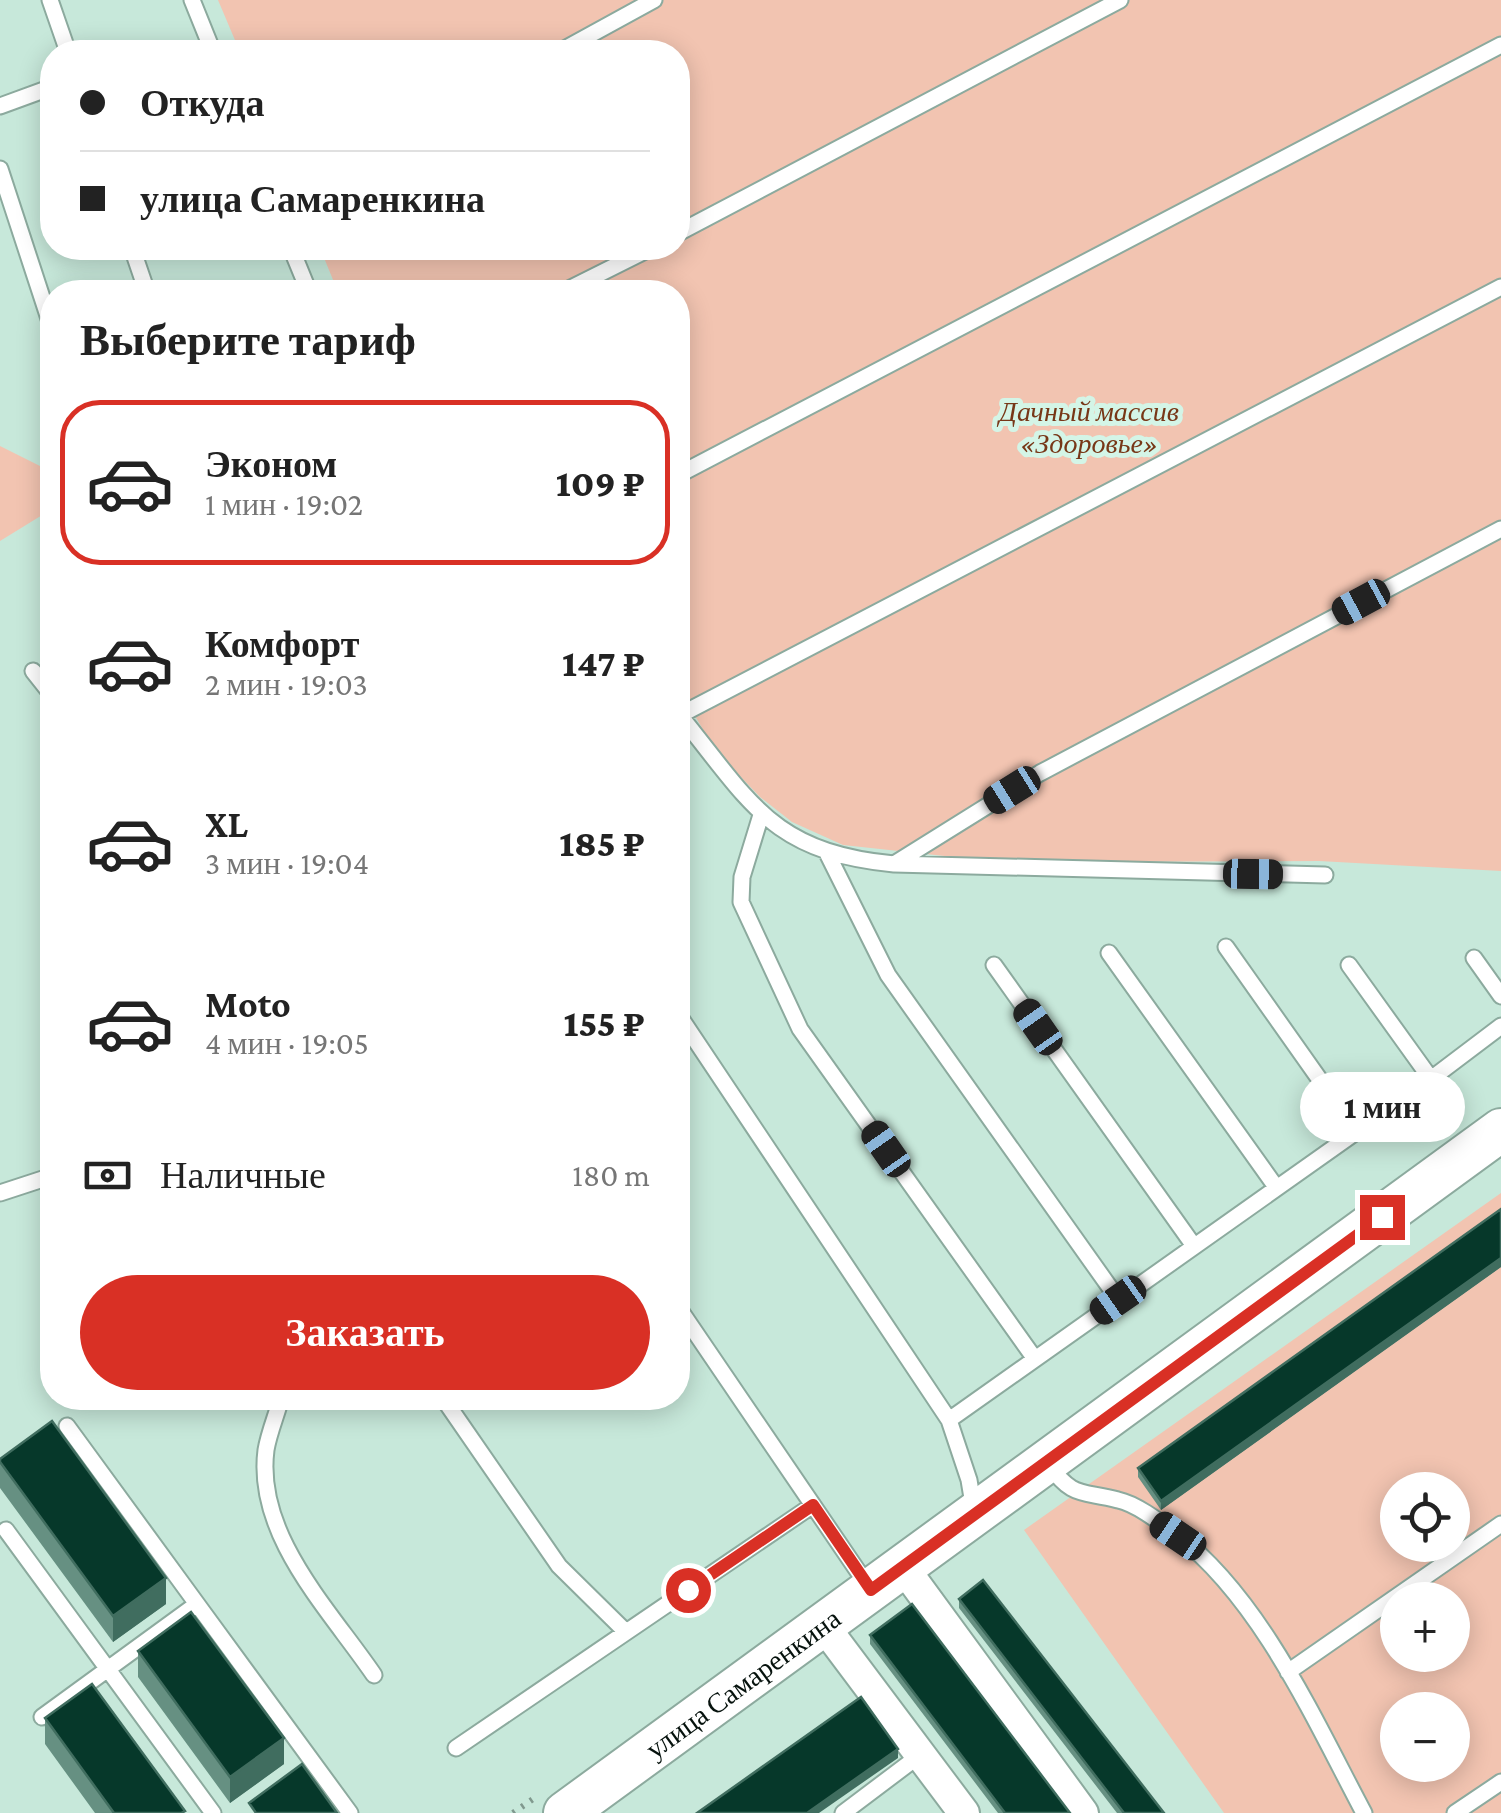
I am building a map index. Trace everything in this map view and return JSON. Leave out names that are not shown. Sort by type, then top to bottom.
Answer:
[{"type":"main road","name":"улица Самаренкина","points":[[565,1813],[1501,1130]]},
{"type":"street","points":[[887,1578],[1083,1813]]},
{"type":"street","points":[[823,1624],[964,1813]]},
{"type":"lane","points":[[50,0],[64,40]]},
{"type":"lane","points":[[581,40],[654,0]]},
{"type":"lane","points":[[690,228],[1120,0]]},
{"type":"lane","points":[[197,2],[209,40]]},
{"type":"lane","points":[[690,469],[1501,46]]},
{"type":"lane","points":[[0,106],[40,91]]},
{"type":"lane","points":[[0,169],[40,291]]},
{"type":"lane","points":[[587,280],[627,260]]},
{"type":"lane","points":[[690,708],[1501,286]]},
{"type":"lane","points":[[894,864],[1040,773],[1501,529]]},
{"type":"lane","points":[[33,671],[40,680]]},
{"type":"lane","points":[[690,728],[761,815],[803,844],[828,855],[894,864],[1326,875]]},
{"type":"lane","points":[[761,815],[742,877],[741,902],[800,1029],[1035,1358]]},
{"type":"lane","points":[[828,855],[888,975],[1118,1300]]},
{"type":"lane","points":[[1226,947],[1356,1131]]},
{"type":"lane","points":[[1109,953],[1276,1188]]},
{"type":"lane","points":[[1474,958],[1501,996]]},
{"type":"lane","points":[[994,964],[1194,1246]]},
{"type":"lane","points":[[1349,964],[1430,1079]]},
{"type":"lane","points":[[948,1420],[1501,1026]]},
{"type":"lane","points":[[690,1032],[948,1420],[969,1480],[974,1514]]},
{"type":"lane","points":[[0,1193],[40,1180]]},
{"type":"lane","points":[[690,1325],[813,1505],[887,1578]]},
{"type":"lane","points":[[278,1410],[266,1449],[267,1492],[280,1537],[374,1674]]},
{"type":"lane","points":[[451,1410],[559,1566],[626,1632]]},
{"type":"lane","points":[[67,1426],[350,1813]]},
{"type":"lane","points":[[1047,1462],[1066,1488],[1097,1498],[1120,1500],[1178,1536],[1216,1568],[1288,1672],[1364,1813]]},
{"type":"lane","points":[[456,1748],[813,1505]]},
{"type":"lane","points":[[1288,1672],[1501,1524]]},
{"type":"lane","points":[[6,1530],[212,1813]]},
{"type":"lane","points":[[42,1716],[197,1604]]},
{"type":"lane","points":[[843,1813],[920,1755]]},
{"type":"lane","points":[[1455,1813],[1501,1782]]},
{"type":"green space","name":"Дачный массив «Здоровье»","points":[[218,0],[1501,0],[1501,871],[1319,861],[1000,862],[843,845],[792,822],[760,797],[715,750],[690,707],[690,280],[333,280],[325,260],[690,260],[690,40],[235,40]]},
{"type":"green space","points":[[0,446],[40,466],[40,516],[0,541]]},
{"type":"green space","points":[[1501,1193],[1501,1813],[1224,1813],[1024,1530]]},
{"type":"building","points":[[1501,1209],[1501,1258],[1161,1501],[1138,1468]]},
{"type":"building","points":[[52,1421],[166,1578],[113,1616],[0,1462]]},
{"type":"building","points":[[983,1580],[1164,1813],[1124,1813],[959,1599]]},
{"type":"building","points":[[912,1604],[1070,1813],[1005,1813],[870,1635]]},
{"type":"building","points":[[191,1612],[284,1738],[230,1777],[138,1651]]},
{"type":"building","points":[[92,1684],[185,1811],[114,1813],[45,1718]]},
{"type":"building","points":[[861,1697],[898,1749],[807,1813],[697,1813]]},
{"type":"building","points":[[302,1764],[337,1813],[256,1813],[249,1803]]},
{"type":"route","points":[[688,1590],[813,1505],[871,1590],[1382,1217]]}]
